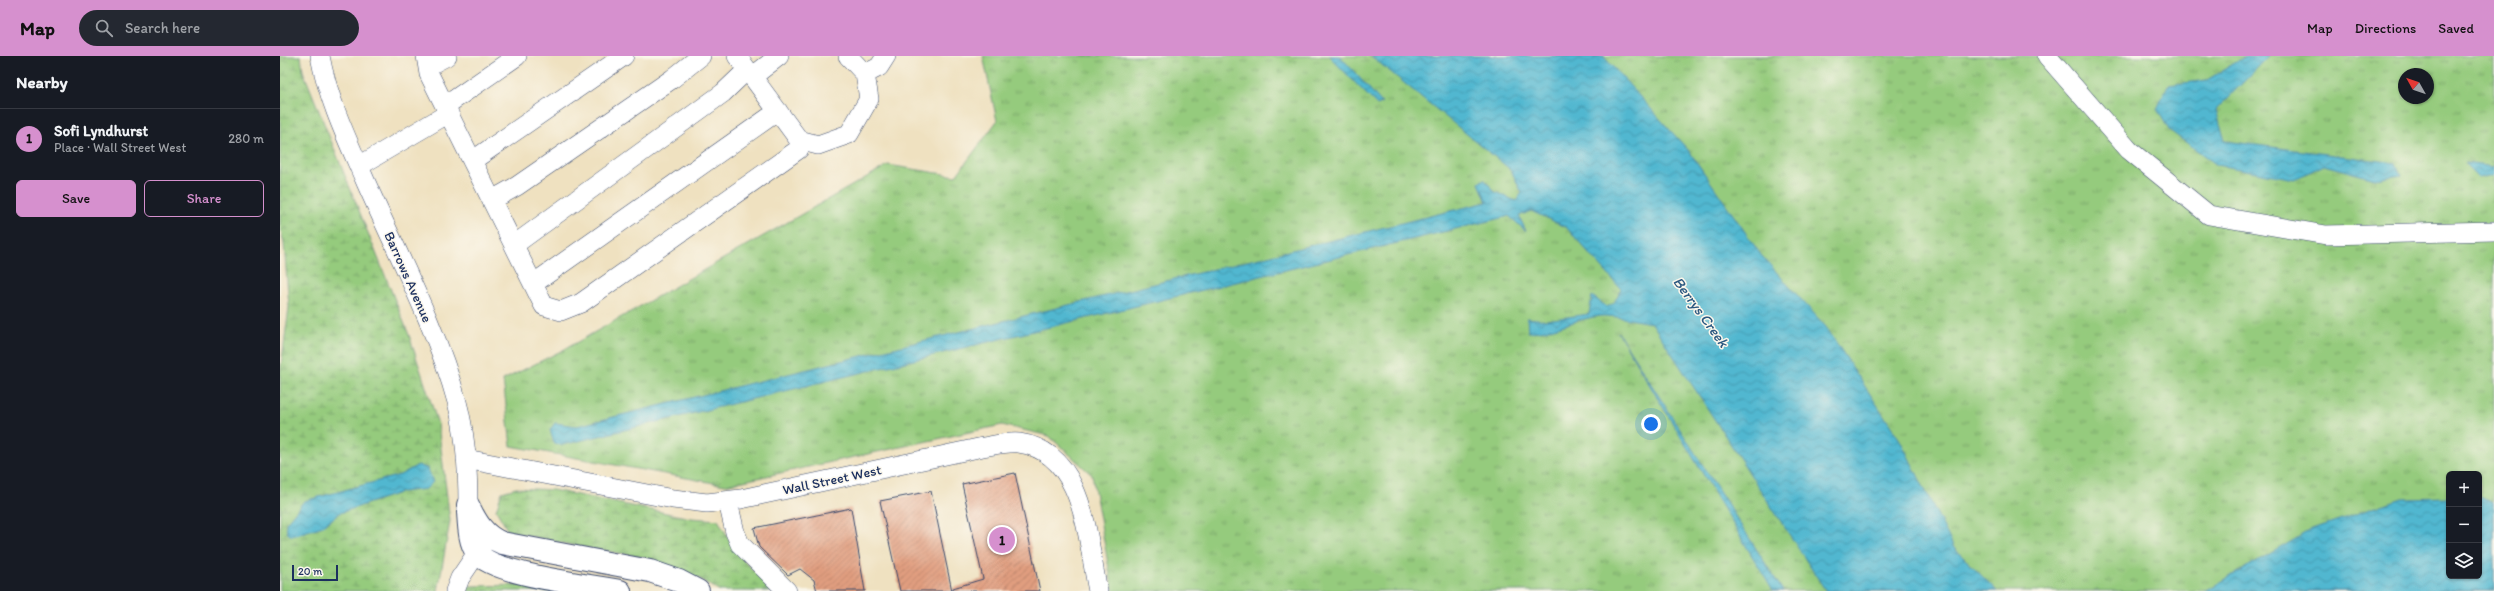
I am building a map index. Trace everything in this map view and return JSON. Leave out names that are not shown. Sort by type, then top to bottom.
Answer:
[{"type":"main road","points":[[468,504],[477,523],[483,545],[483,559],[500,568],[620,591]]},
{"type":"main road","points":[[483,545],[502,543],[650,571],[680,581],[698,591]]},
{"type":"street","name":"Barrows Avenue","points":[[320,56],[328,90],[359,166],[446,365],[457,404],[466,459],[468,504]]},
{"type":"street","points":[[447,56],[427,61],[429,74],[544,306],[561,311],[581,303],[799,149],[799,140],[745,68]]},
{"type":"street","points":[[359,166],[447,110],[517,56]]},
{"type":"street","points":[[472,161],[624,56]]},
{"type":"street","points":[[492,200],[517,186],[672,79],[701,56]]},
{"type":"street","points":[[514,245],[723,93],[745,68],[779,56]]},
{"type":"street","points":[[799,140],[818,145],[849,134],[869,98],[865,74],[848,56]]},
{"type":"street","points":[[865,74],[879,66],[886,56]]},
{"type":"street","points":[[2047,56],[2129,150],[2209,214],[2326,235],[2494,231]]},
{"type":"street","points":[[533,284],[778,111]]},
{"type":"street","name":"Wall Street West","points":[[466,459],[684,501],[706,503],[728,502],[983,447],[1006,443],[1030,446],[1054,459],[1072,480],[1081,508],[1098,591]]},
{"type":"street","points":[[728,502],[735,532],[740,544],[787,591]]},
{"type":"street","points":[[455,591],[483,545]]},
{"type":"green space","points":[[280,56],[301,56],[303,71],[409,335],[438,424],[450,521],[438,591],[280,591],[280,374],[289,307],[284,244],[280,226]]},
{"type":"green space","points":[[983,56],[2494,56],[2494,591],[1113,591],[1092,475],[1049,436],[1002,425],[725,485],[511,446],[503,380],[567,348],[888,165],[956,176],[997,121]]},
{"type":"green space","points":[[516,488],[553,490],[691,518],[718,520],[738,554],[773,591],[720,591],[700,579],[643,557],[576,546],[508,531],[496,510],[502,492]]},
{"type":"green space","points":[[527,585],[561,591],[468,591],[467,586]]},
{"type":"water","points":[[1329,56],[1340,56],[1382,103],[1377,105]]},
{"type":"water","name":"Berrys Creek","points":[[1371,56],[1603,56],[1689,151],[1761,255],[1826,327],[1900,440],[1954,548],[1997,591],[1826,591],[1652,323],[1619,317],[1600,316],[1546,330],[1528,332],[1527,318],[1546,320],[1589,314],[1592,296],[1607,307],[1614,303],[1621,289],[1566,227],[1531,211],[1519,216],[1526,231],[1509,216],[562,445],[554,443],[550,430],[555,423],[577,426],[1487,202],[1479,183],[1484,179],[1495,192],[1516,201],[1522,193],[1511,170]]},
{"type":"water","points":[[2246,56],[2269,56],[2216,110],[2225,141],[2396,163],[2401,175],[2375,179],[2324,165],[2295,179],[2217,165],[2169,130],[2157,109],[2168,85],[2207,80]]},
{"type":"water","points":[[2464,163],[2494,167],[2494,175],[2479,178]]},
{"type":"water","points":[[1618,332],[1783,591],[1773,591]]},
{"type":"water","points":[[418,465],[428,469],[433,482],[426,489],[402,492],[340,513],[323,526],[292,536],[287,533],[286,523],[304,501],[400,475]]},
{"type":"water","points":[[2446,497],[2446,579],[2482,579],[2482,498],[2494,502],[2494,591],[2205,591],[2313,529],[2402,498]]},
{"type":"building","points":[[1015,473],[1040,591],[953,591],[953,588],[983,579],[962,484]]},
{"type":"building","points":[[931,491],[952,591],[900,591],[880,501]]},
{"type":"building","points":[[851,508],[865,591],[817,591],[814,580],[800,569],[788,575],[759,547],[754,528]]},
{"type":"place","name":"Sofi Lyndhurst","points":[[1002,540]]}]
